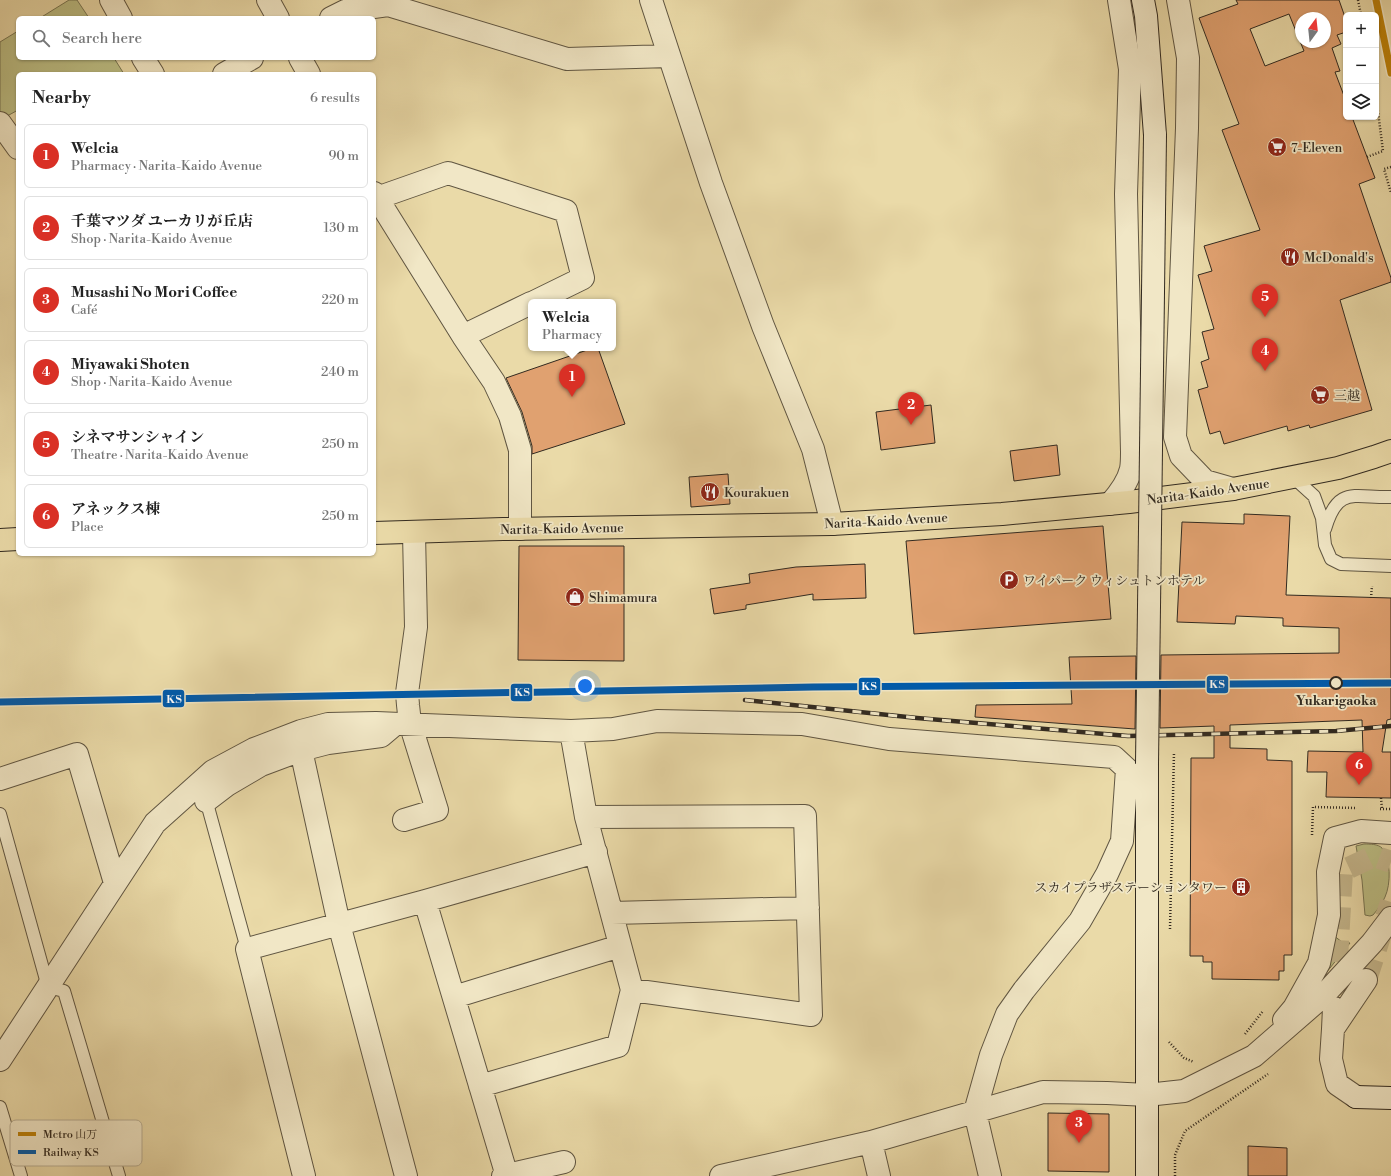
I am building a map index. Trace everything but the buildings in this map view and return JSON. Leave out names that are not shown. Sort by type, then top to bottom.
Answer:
[{"type":"highway","name":"Narita-Kaido Avenue","points":[[376,534],[520,529],[832,524],[1002,514],[1110,504],[1233,489],[1338,468],[1374,458],[1391,450]]},
{"type":"highway","points":[[0,540],[16,540]]},
{"type":"street","points":[[111,0],[120,16]]},
{"type":"street","points":[[268,0],[277,16]]},
{"type":"street","points":[[651,0],[711,183],[763,326],[813,449],[832,524]]},
{"type":"street","points":[[1110,504],[1121,491],[1127,479],[1131,468],[1132,452],[1126,194],[1130,69],[1118,0]]},
{"type":"street","points":[[1143,0],[1146,16],[1154,135],[1147,764],[1148,1176]]},
{"type":"street","points":[[1178,0],[1188,58],[1187,128],[1175,437],[1181,456],[1200,476],[1206,481],[1233,489]]},
{"type":"street","points":[[335,16],[345,11],[388,5],[416,6],[567,59],[669,56]]},
{"type":"street","points":[[145,60],[152,72]]},
{"type":"street","points":[[228,72],[248,60]]},
{"type":"street","points":[[301,60],[308,72]]},
{"type":"street","points":[[0,123],[16,145]]},
{"type":"street","points":[[376,197],[448,173],[566,212],[583,278],[540,299]]},
{"type":"street","points":[[376,199],[494,382],[510,416],[520,450],[520,529]]},
{"type":"street","points":[[463,336],[528,305]]},
{"type":"street","points":[[404,820],[437,810],[402,724],[416,627],[414,533]]},
{"type":"street","points":[[203,791],[213,771],[254,749],[301,731],[328,724],[376,722],[571,731],[613,729],[657,722],[802,724],[889,739],[1114,757],[1127,769],[1122,841],[1107,874],[1080,921],[1024,990],[1007,1014],[991,1055],[975,1112],[990,1176]]},
{"type":"street","points":[[0,1060],[155,823],[203,791],[227,785],[260,765],[301,750],[328,743],[381,736],[402,724]]},
{"type":"street","points":[[480,1086],[618,1046],[632,990],[586,817],[571,731]]},
{"type":"street","points":[[301,750],[340,924],[406,1176]]},
{"type":"street","points":[[0,779],[77,754],[115,884]]},
{"type":"street","points":[[586,817],[805,816],[811,1015],[632,990]]},
{"type":"street","points":[[1254,1056],[1294,1008],[1318,963],[1329,915],[1328,872],[1335,838],[1361,831],[1391,833]]},
{"type":"street","points":[[304,1176],[247,949],[426,901],[596,852]]},
{"type":"street","points":[[426,901],[506,1176],[564,1162]]},
{"type":"street","points":[[612,913],[808,908]]},
{"type":"street","points":[[720,1176],[871,1142],[1043,1092],[1148,1095],[1184,1091],[1254,1056],[1322,997],[1372,943],[1391,918]]},
{"type":"street","points":[[454,997],[620,946]]},
{"type":"street","points":[[1366,980],[1333,1019],[1331,1059],[1337,1084],[1356,1097],[1391,1098]]},
{"type":"street","points":[[871,1142],[879,1176]]},
{"type":"lane","points":[[1293,477],[1314,496],[1322,518],[1325,545],[1331,559],[1341,564],[1391,566]]},
{"type":"lane","points":[[1324,532],[1329,516],[1336,504],[1346,497],[1391,497]]},
{"type":"lane","points":[[203,791],[247,949]]},
{"type":"lane","points":[[0,814],[48,987],[64,991],[102,1120]]},
{"type":"lane","points":[[0,1107],[10,1140]]},
{"type":"lane","points":[[18,1166],[21,1176]]},
{"type":"lane","points":[[116,1166],[119,1176]]},
{"type":"path","points":[[1358,0],[1360,12]]},
{"type":"path","points":[[1367,157],[1383,151],[1379,120]]},
{"type":"path","points":[[1391,167],[1384,169],[1391,193]]},
{"type":"path","points":[[1371,598],[1372,586]]},
{"type":"path","points":[[1170,931],[1174,752]]},
{"type":"path","points":[[1381,798],[1382,809]]},
{"type":"path","points":[[1312,838],[1313,807],[1359,808]]},
{"type":"path","points":[[1374,809],[1391,809]]},
{"type":"path","points":[[1243,1036],[1267,1007]]},
{"type":"path","points":[[1168,1041],[1184,1058],[1198,1064]]},
{"type":"green space","points":[[69,0],[77,0],[88,16],[43,16]]},
{"type":"green space","points":[[16,32],[16,60],[115,60],[123,72],[16,72],[16,111],[0,120],[0,42]]},
{"type":"green space","points":[[1364,844],[1376,845],[1382,848],[1387,858],[1389,872],[1385,897],[1377,911],[1370,916],[1365,915],[1362,880],[1356,846]]},
{"type":"green space","points":[[1333,935],[1342,942],[1350,943],[1322,978]]},
{"type":"tunnel","points":[[1335,995],[1342,871],[1374,856],[1391,862]]},
{"type":"tunnel","points":[[1366,980],[1391,902]]},
{"type":"railway","points":[[745,700],[917,718],[1128,736],[1336,731],[1391,726]]},
{"type":"metro line","name":"山万","points":[[1376,0],[1391,73]]},
{"type":"rail line","name":"KS","points":[[0,702],[813,687],[1391,683]]},
{"type":"place","name":"7-Eleven","points":[[1277,147]]},
{"type":"place","name":"McDonald's","points":[[1290,257]]},
{"type":"place","name":"シネマサンシャイン","points":[[1265,317]]},
{"type":"place","name":"Miyawaki Shoten","points":[[1265,371]]},
{"type":"place","name":"三越","points":[[1320,395]]},
{"type":"place","name":"Welcia","points":[[572,397]]},
{"type":"place","name":"千葉マツダ ユーカリが丘店","points":[[911,425]]},
{"type":"place","name":"Kourakuen","points":[[710,492]]},
{"type":"place","name":"ワイパーク ウィシュトンホテル","points":[[1009,580]]},
{"type":"place","name":"Shimamura","points":[[575,597]]},
{"type":"place","name":"Yukarigaoka","points":[[1336,683]]},
{"type":"place","name":"アネックス棟","points":[[1359,785]]},
{"type":"place","name":"スカイプラザステーションタワー","points":[[1241,887]]},
{"type":"place","name":"Musashi No Mori Coffee","points":[[1079,1143]]}]
